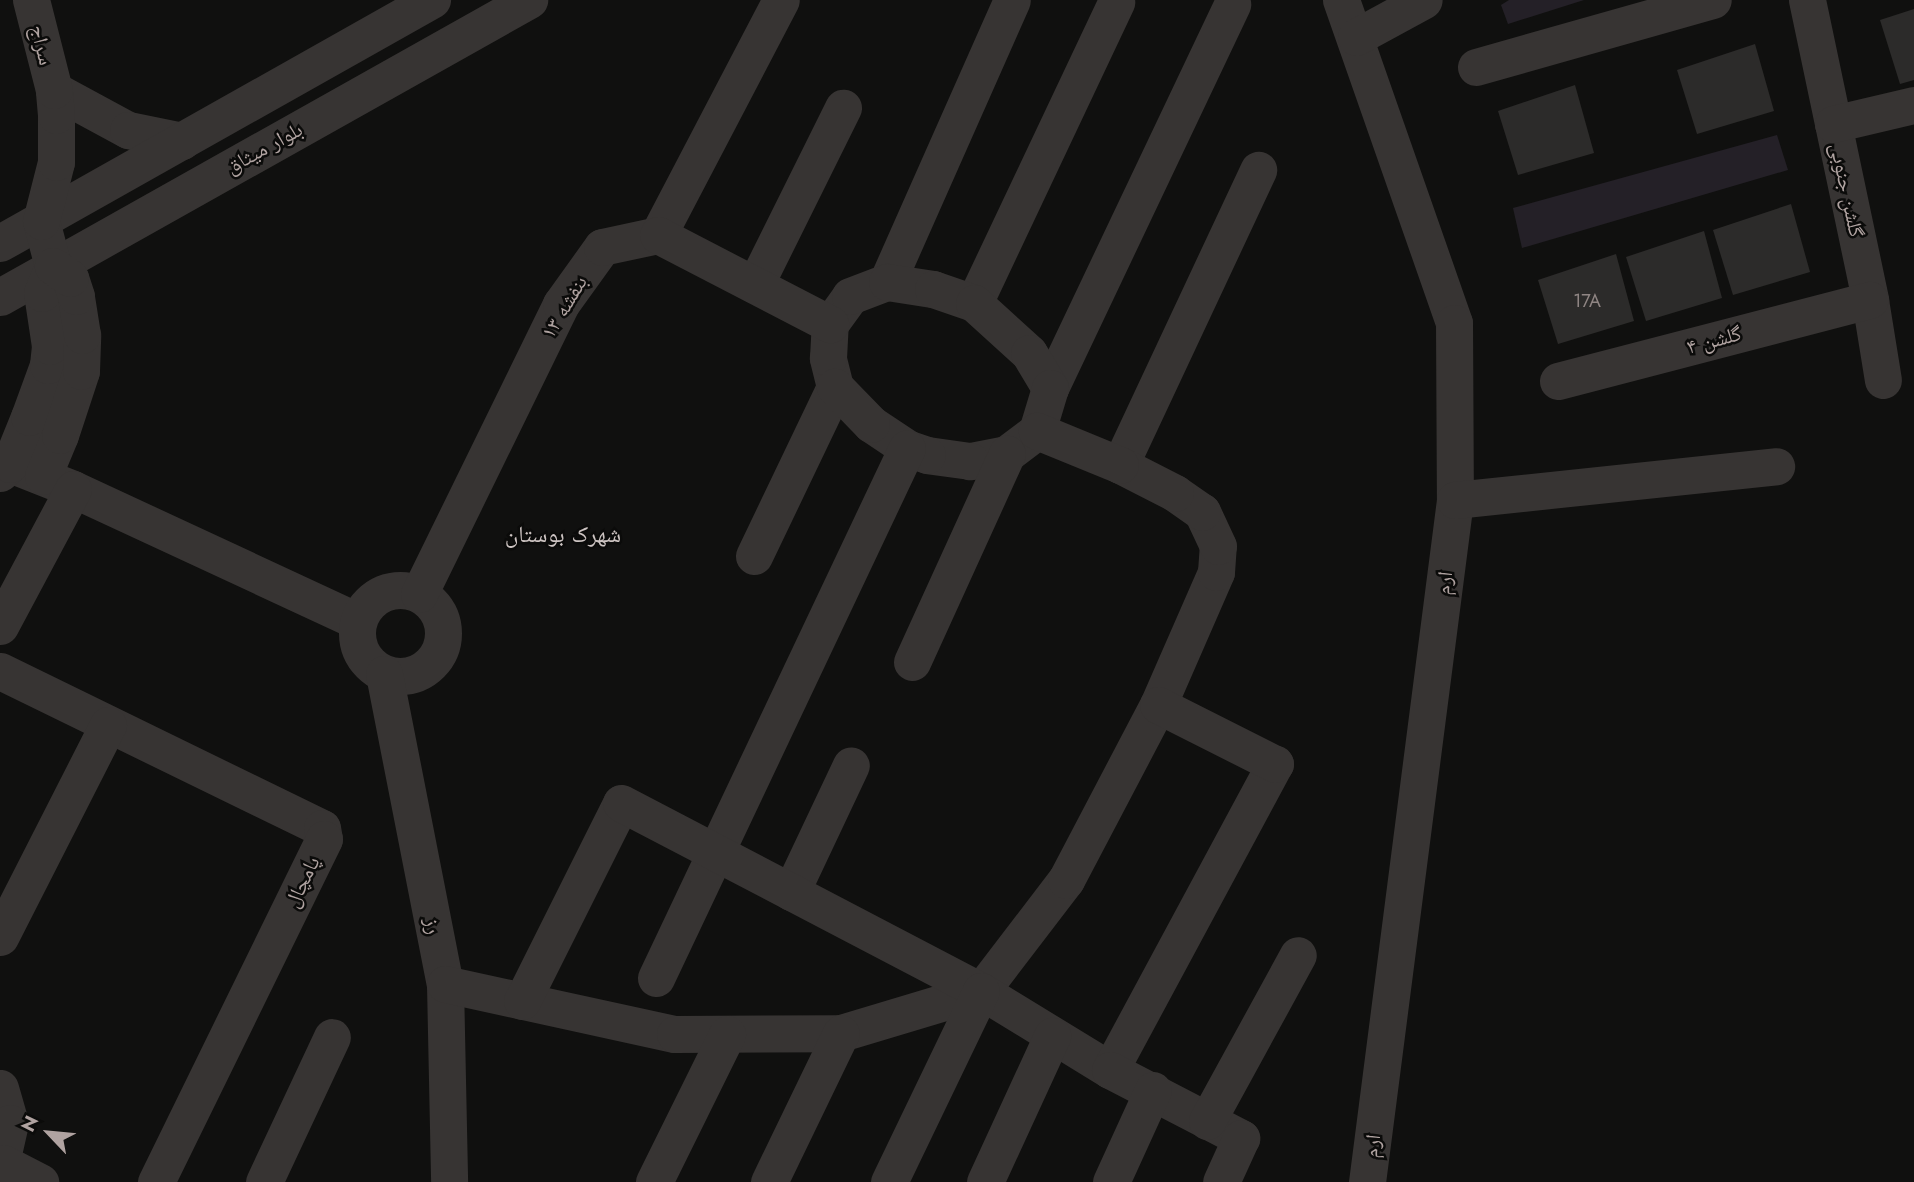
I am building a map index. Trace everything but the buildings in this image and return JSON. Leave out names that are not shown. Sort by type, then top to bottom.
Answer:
[{"type":"street","name":"سراج","points":[[31,0],[54,90],[56,162],[41,221]]},
{"type":"street","points":[[0,243],[432,0]]},
{"type":"street","name":"بلوار میثاق","points":[[0,297],[529,0]]},
{"type":"street","points":[[781,0],[658,235],[830,324]]},
{"type":"street","points":[[887,282],[1012,0]]},
{"type":"street","name":"ارم","points":[[1340,0],[1356,37],[1454,323],[1455,500],[1367,1182]]},
{"type":"street","points":[[1356,37],[1424,0]]},
{"type":"street","points":[[1476,67],[1713,0]]},
{"type":"street","name":"گلشن جنوبی","points":[[1807,0],[1870,300],[1883,380]]},
{"type":"street","points":[[974,303],[1116,2]]},
{"type":"street","points":[[1050,388],[1029,353],[974,303],[933,289],[887,282],[850,296],[830,324],[828,358],[835,387],[871,424],[907,448],[927,456],[970,461],[1007,454],[1037,431],[1050,388],[1232,4]]},
{"type":"street","points":[[54,90],[128,130],[182,141]]},
{"type":"street","points":[[1833,124],[1914,105]]},
{"type":"street","points":[[755,285],[843,108]]},
{"type":"street","points":[[1120,465],[1258,170]]},
{"type":"street","points":[[0,626],[31,476],[50,346],[42,293],[53,266],[41,221]]},
{"type":"street","name":"بنفشه ۱۳","points":[[419,594],[561,304],[602,247],[658,235]]},
{"type":"street","name":"گلشن ۴","points":[[1558,381],[1870,300]]},
{"type":"street","points":[[754,556],[835,387]]},
{"type":"street","points":[[889,1182],[981,991],[1066,880],[1158,705],[1216,572],[1218,545],[1202,512],[1175,493],[1120,465],[1037,431]]},
{"type":"street","points":[[656,978],[907,448]]},
{"type":"street","points":[[912,662],[1007,454]]},
{"type":"street","points":[[1455,500],[1776,466]]},
{"type":"street","points":[[31,476],[358,621]]},
{"type":"street","points":[[397,589],[419,594],[438,611],[443,638],[433,662],[410,676],[384,674],[365,660],[356,637],[358,621],[376,597],[397,589]]},
{"type":"street","name":"پامچال","points":[[0,671],[322,828],[324,839],[156,1182]]},
{"type":"street","name":"رز","points":[[384,674],[445,984],[449,1182]]},
{"type":"street","points":[[1110,1070],[1275,764],[1158,705]]},
{"type":"street","points":[[0,937],[108,725]]},
{"type":"street","points":[[791,892],[851,765]]},
{"type":"street","points":[[522,1001],[621,803],[981,991],[1110,1070],[1241,1138],[1221,1182]]},
{"type":"street","points":[[1207,1121],[1298,954]]},
{"type":"street","points":[[445,984],[675,1034],[841,1033],[981,991]]},
{"type":"street","points":[[769,1182],[841,1033]]},
{"type":"street","points":[[654,1182],[727,1034]]},
{"type":"street","points":[[985,1182],[1052,1036]]},
{"type":"street","points":[[264,1182],[332,1037]]},
{"type":"street","points":[[0,1088],[10,1123],[1,1165],[40,1182]]},
{"type":"street","points":[[1111,1182],[1153,1090]]},
{"type":"shaded area","points":[[1509,0],[1584,0],[1508,24],[1501,5]]},
{"type":"shaded area","points":[[1777,135],[1788,170],[1522,248],[1513,208]]},
{"type":"district","name":"شهرک بوستان","points":[[563,534]]}]
